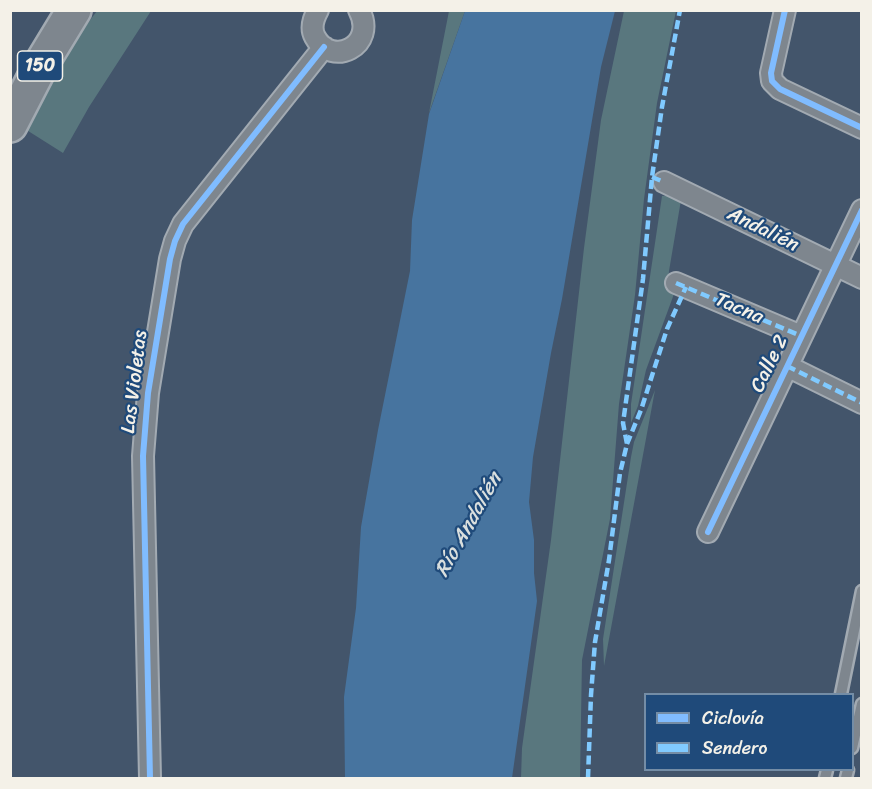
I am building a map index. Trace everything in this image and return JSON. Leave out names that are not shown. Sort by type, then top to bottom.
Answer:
[{"type":"highway","name":"150","points":[[10,75],[49,10]]},
{"type":"highway","name":"150","points":[[10,125],[43,61],[74,10]]},
{"type":"street","points":[[318,10],[313,20],[319,40],[328,50],[337,52],[356,46],[361,38],[364,30],[359,10]]},
{"type":"street","points":[[785,10],[771,73],[772,81],[780,89],[861,128]]},
{"type":"street","name":"Las Violetas","points":[[150,778],[143,456],[148,393],[170,259],[183,224],[283,99],[319,40]]},
{"type":"street","name":"Andalién","points":[[664,182],[861,278]]},
{"type":"street","name":"Calle 2","points":[[708,532],[861,210]]},
{"type":"street","name":"Tacna","points":[[676,283],[801,336]]},
{"type":"street","points":[[787,366],[861,403]]},
{"type":"lane","points":[[841,693],[861,591]]},
{"type":"lane","points":[[854,738],[861,704]]},
{"type":"green space","points":[[97,11],[151,11],[89,107],[63,153],[25,129],[47,85],[74,41]]},
{"type":"green space","points":[[449,11],[465,11],[429,113]]},
{"type":"green space","points":[[624,11],[676,11],[657,103],[644,199],[635,295],[619,404],[610,519],[582,660],[580,778],[521,778],[522,748],[551,540],[601,120]]},
{"type":"green space","points":[[662,196],[671,196],[681,200],[668,282],[674,294],[646,370],[638,406],[631,423],[631,404]]},
{"type":"green space","points":[[655,390],[604,666],[603,639],[631,457],[634,442]]},
{"type":"water","name":"Río Andalién","points":[[465,11],[615,11],[601,67],[533,457],[529,502],[534,540],[537,601],[512,778],[345,778],[344,697],[356,608],[361,527],[410,271],[412,220],[429,114]]},
{"type":"marked path","points":[[588,778],[595,642],[609,560],[620,473],[627,444],[623,423],[643,279],[652,177],[680,10]]},
{"type":"marked path","points":[[652,177],[664,182]]},
{"type":"marked path","points":[[676,283],[801,336]]},
{"type":"marked path","points":[[627,444],[641,410],[667,329],[686,287]]},
{"type":"marked path","points":[[787,366],[862,403]]},
{"type":"cycle path","points":[[785,10],[771,73],[772,81],[780,89],[862,128]]},
{"type":"cycle path","points":[[150,778],[143,456],[148,393],[170,259],[183,224],[324,47]]},
{"type":"cycle path","points":[[708,532],[862,210]]}]
